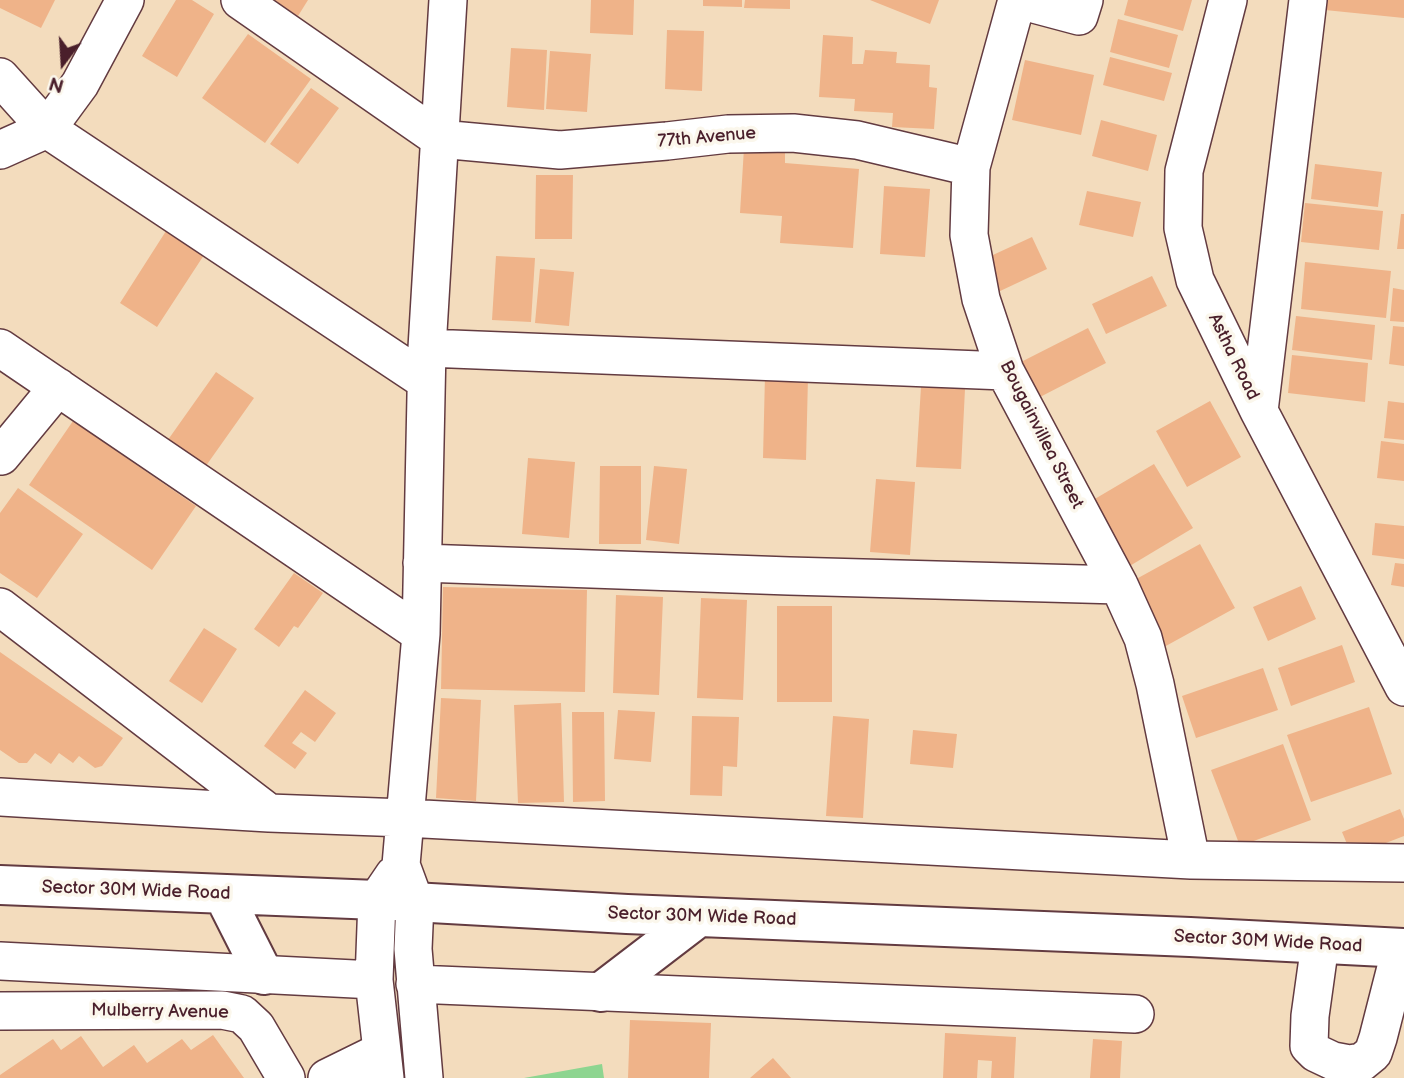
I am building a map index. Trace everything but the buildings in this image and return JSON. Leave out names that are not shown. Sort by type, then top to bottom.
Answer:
[{"type":"main road","name":"Sector 30M Wide Road","points":[[0,885],[1403,948]]},
{"type":"main road","points":[[223,894],[264,975]]},
{"type":"main road","points":[[601,992],[699,917]]},
{"type":"street","points":[[0,150],[47,129],[80,84],[125,0]]},
{"type":"street","points":[[240,0],[440,139]]},
{"type":"street","points":[[424,1078],[413,949],[415,903],[401,865],[421,634],[427,365],[448,0]]},
{"type":"street","points":[[1018,0],[1079,16],[1084,0]]},
{"type":"street","name":"Bougainvillea Street","points":[[1018,0],[971,167],[970,235],[981,299],[1005,371],[1119,585],[1143,638],[1156,684],[1191,860]]},
{"type":"street","name":"Astha Road","points":[[1228,0],[1184,171],[1183,228],[1195,280],[1259,411],[1404,687]]},
{"type":"street","points":[[1259,411],[1308,0]]},
{"type":"street","points":[[0,77],[47,129],[427,365],[1005,371]]},
{"type":"street","name":"77th Avenue","points":[[440,139],[560,150],[728,134],[793,133],[857,140],[971,167]]},
{"type":"street","points":[[0,348],[421,634]]},
{"type":"street","points":[[1,456],[58,387]]},
{"type":"street","points":[[422,563],[1119,585]]},
{"type":"street","points":[[0,607],[269,813]]},
{"type":"street","points":[[0,797],[1191,860],[1404,863]]},
{"type":"street","points":[[327,1078],[383,1064],[374,980],[377,900],[401,865]]},
{"type":"street","points":[[1320,944],[1310,1016],[1310,1046],[1316,1053],[1349,1065],[1362,1062],[1373,1053],[1403,948]]},
{"type":"street","points":[[0,961],[374,980]]},
{"type":"street","points":[[415,984],[1135,1014]]},
{"type":"street","name":"Mulberry Avenue","points":[[0,1011],[222,1010],[242,1014],[256,1027],[286,1078]]},
{"type":"green space","points":[[602,1064],[604,1078],[524,1078]]}]
